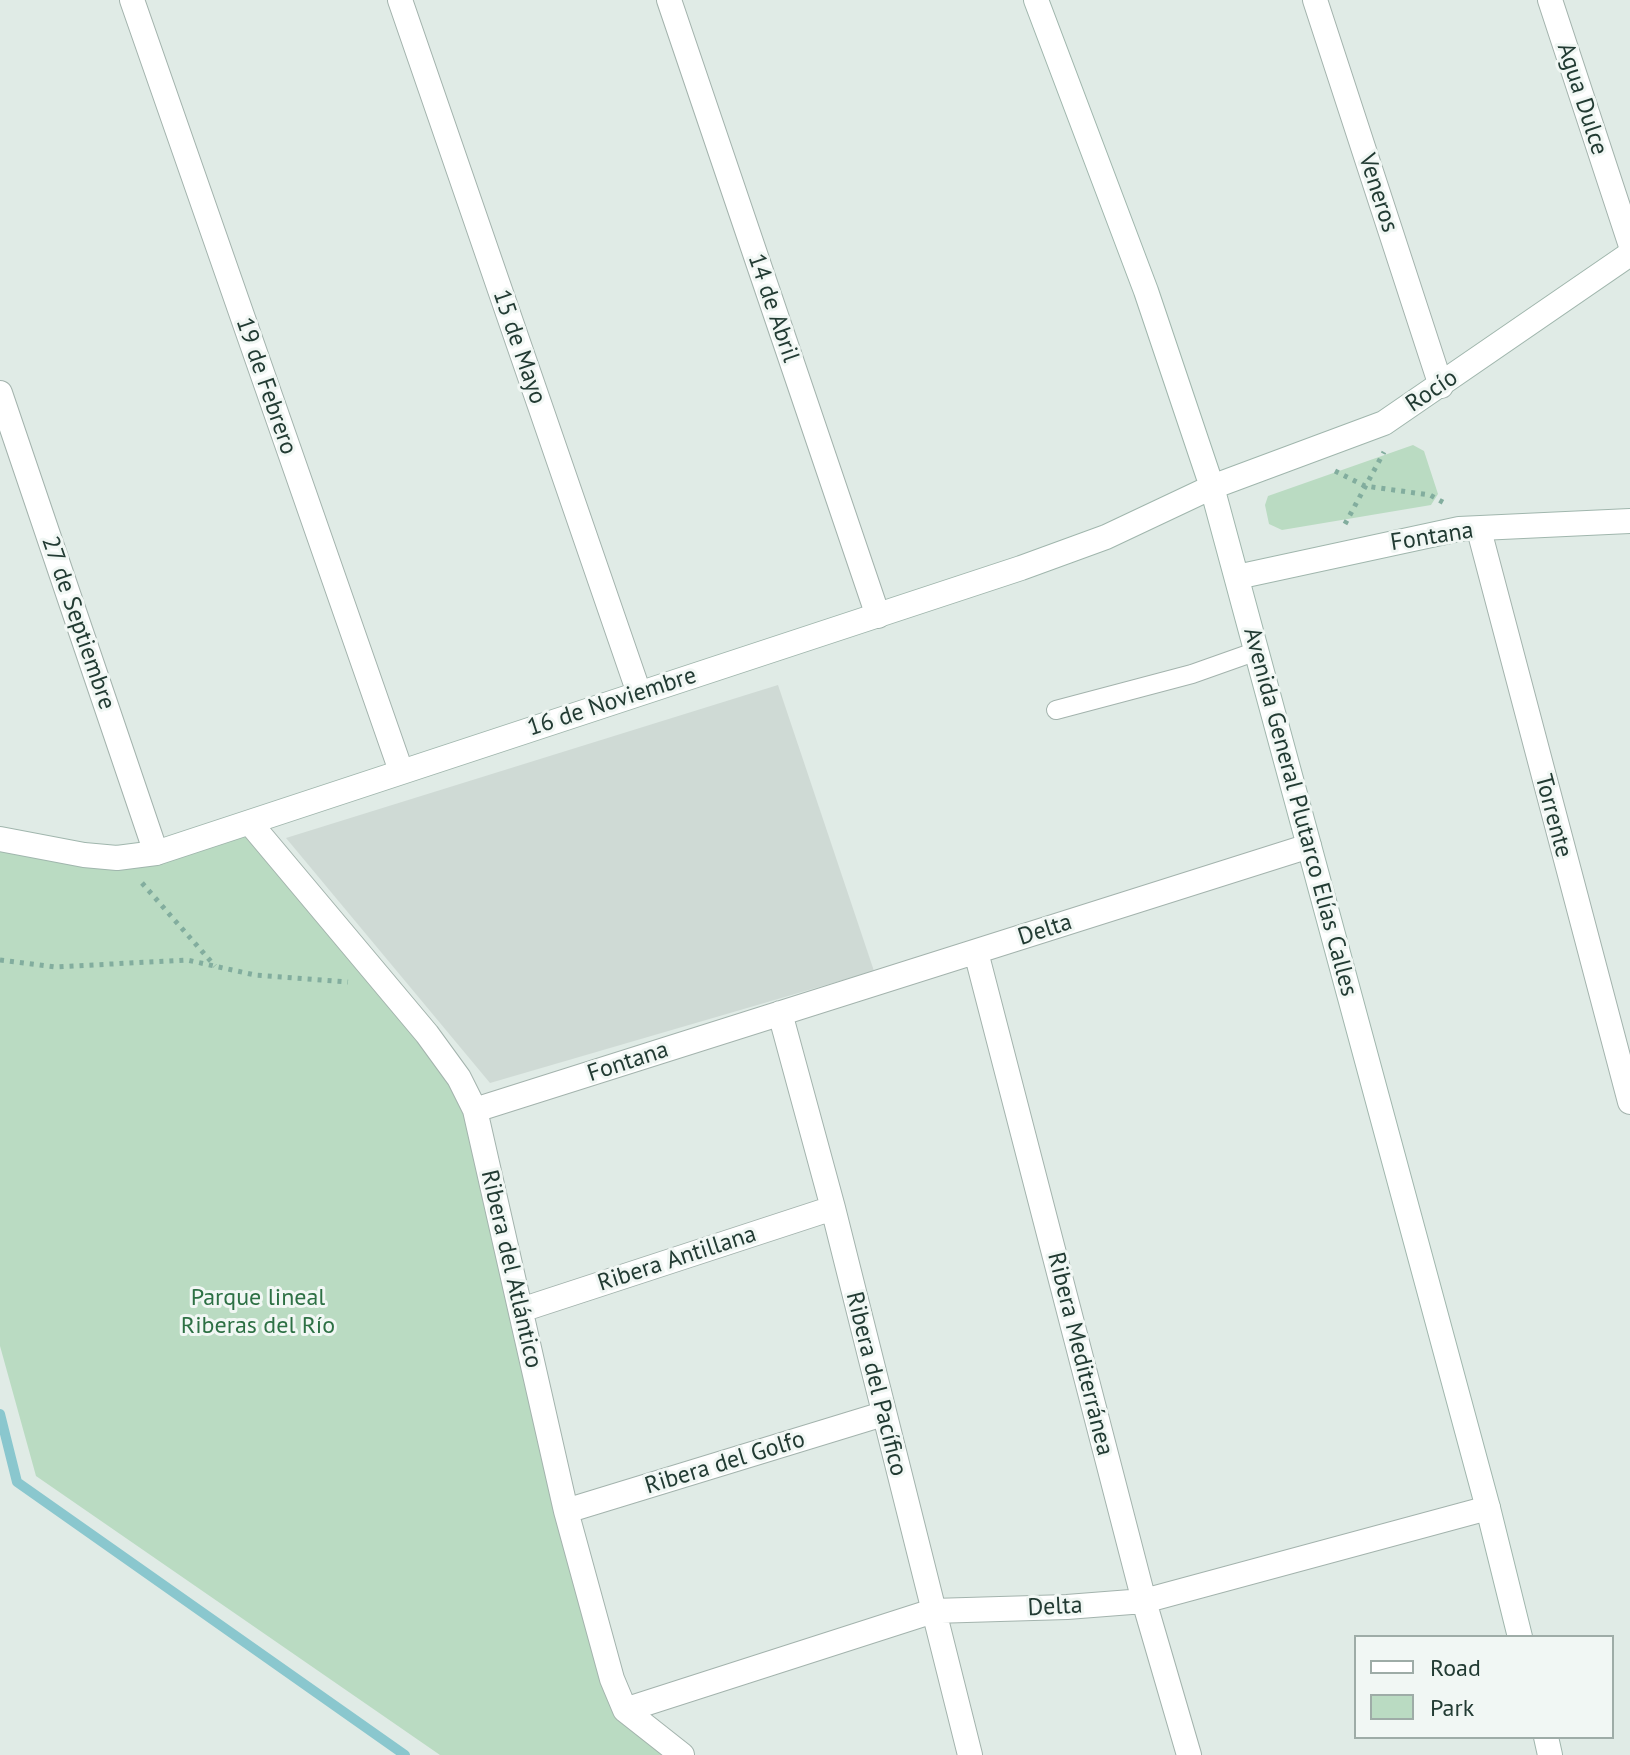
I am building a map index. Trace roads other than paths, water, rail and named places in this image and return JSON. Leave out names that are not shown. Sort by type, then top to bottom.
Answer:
[{"type":"street","name":"19 de Febrero","points":[[132,0],[401,771]]},
{"type":"street","name":"15 de Mayo","points":[[400,0],[639,693]]},
{"type":"street","name":"14 de Abril","points":[[669,0],[878,616]]},
{"type":"street","name":"Avenida General Plutarco Elías Calles","points":[[1036,0],[1146,291],[1212,487],[1488,1508],[1520,1635]]},
{"type":"street","name":"Veneros","points":[[1315,0],[1441,386]]},
{"type":"street","name":"Agua Dulce","points":[[1550,0],[1630,243]]},
{"type":"street","name":"Rocío","points":[[1212,487],[1384,423],[1630,254]]},
{"type":"street","name":"27 de Septiembre","points":[[0,393],[156,853]]},
{"type":"street","name":"16 de Noviembre","points":[[0,839],[117,858],[156,853],[878,616],[1092,542],[1212,487]]},
{"type":"street","name":"Fontana","points":[[1237,577],[1469,529],[1630,521]]},
{"type":"street","name":"Torrente","points":[[1469,529],[1630,1102]]},
{"type":"street","name":"Ribera del Atlántico","points":[[250,823],[385,983],[451,1067],[475,1110],[566,1511],[612,1679],[625,1710]]},
{"type":"street","name":"Delta","points":[[780,1013],[1309,846]]},
{"type":"street","name":"Ribera Mediterránea","points":[[976,952],[1144,1601],[1189,1755]]},
{"type":"street","name":"Fontana","points":[[475,1110],[780,1013]]},
{"type":"street","name":"Ribera del Pacífico","points":[[780,1013],[833,1208],[970,1755]]},
{"type":"street","name":"Ribera Antillana","points":[[521,1310],[833,1208]]},
{"type":"street","name":"Ribera del Golfo","points":[[566,1511],[883,1414]]},
{"type":"street","name":"Delta","points":[[625,1710],[933,1611],[1144,1601],[1488,1508]]},
{"type":"street","points":[[625,1710],[682,1755]]},
{"type":"lane","points":[[1056,710],[1192,674],[1257,651]]},
{"type":"waterway","points":[[0,1414],[17,1482],[405,1755]]},
{"type":"park label","name":"Parque lineal Riberas del Río","points":[[258,1312]]}]
